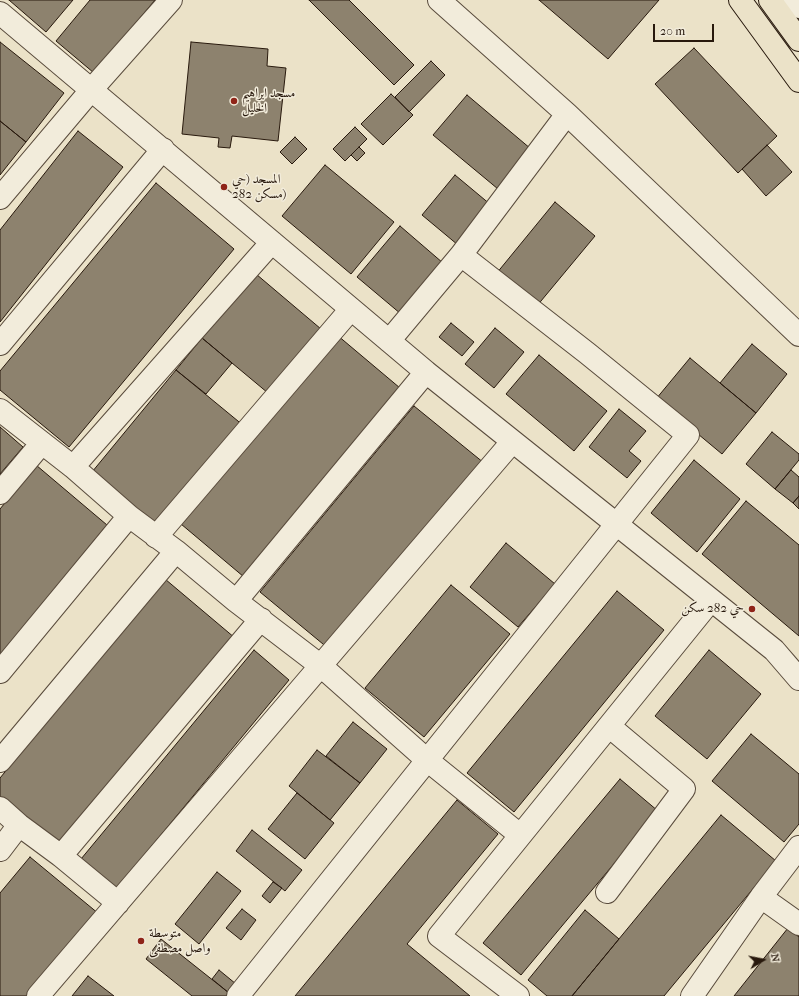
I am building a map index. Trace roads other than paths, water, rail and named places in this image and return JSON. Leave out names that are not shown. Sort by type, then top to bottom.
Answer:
[{"type":"highway","points":[[740,0],[799,81]]},
{"type":"highway","points":[[770,0],[799,40]]},
{"type":"street","points":[[0,198],[92,89],[171,0]]},
{"type":"street","points":[[438,0],[567,114],[799,335]]},
{"type":"street","points":[[794,0],[799,7]]},
{"type":"street","points":[[0,13],[426,372],[774,650],[799,679]]},
{"type":"street","points":[[389,341],[461,255],[567,114]]},
{"type":"street","points":[[0,344],[163,149]]},
{"type":"street","points":[[73,467],[272,242]]},
{"type":"street","points":[[245,994],[427,760],[688,435],[587,353],[461,255]]},
{"type":"street","points":[[156,537],[351,308]]},
{"type":"street","points":[[236,601],[426,372]]},
{"type":"street","points":[[0,410],[41,444],[73,467],[129,516],[176,551],[236,601],[321,666],[427,760],[520,835]]},
{"type":"street","points":[[38,996],[512,442]]},
{"type":"street","points":[[0,493],[41,444]]},
{"type":"street","points":[[0,672],[129,516]]},
{"type":"street","points":[[0,761],[176,551]]},
{"type":"street","points":[[518,996],[439,936],[711,600]]},
{"type":"street","points":[[61,856],[261,619]]},
{"type":"street","points":[[607,892],[684,789],[609,726]]},
{"type":"street","points":[[0,808],[19,826],[61,856],[118,903]]},
{"type":"street","points":[[0,850],[19,826]]},
{"type":"street","points":[[693,996],[760,897],[799,847]]},
{"type":"street","points":[[760,897],[799,924]]},
{"type":"place","name":"مسجد ابراهيم الخليل","points":[[234,101]]},
{"type":"place","name":"المسجد (حي 282 مسكن)","points":[[224,187]]},
{"type":"place","name":"حي 282 سكن","points":[[752,609]]},
{"type":"place","name":"متوسطة واصل مصطفى","points":[[141,941]]}]
